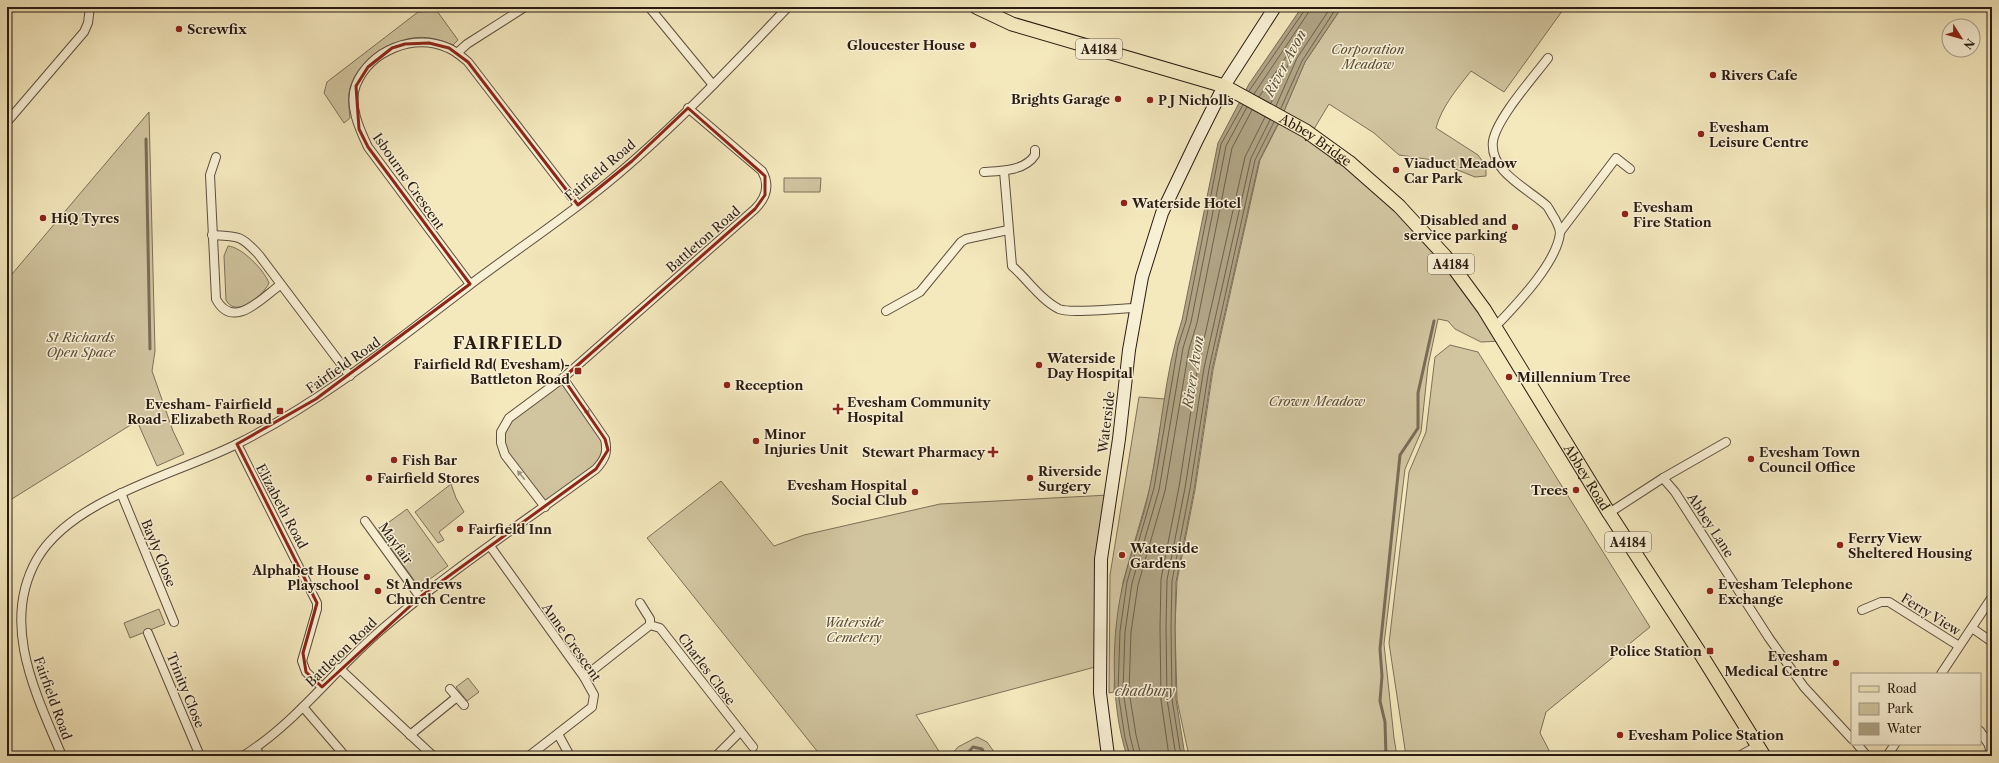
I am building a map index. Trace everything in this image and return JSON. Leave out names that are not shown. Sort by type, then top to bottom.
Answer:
[{"type":"main road","name":"A4184","points":[[976,7],[1012,24],[1226,87]]},
{"type":"main road","name":"Waterside","points":[[1108,756],[1100,679],[1101,560],[1136,308],[1142,277],[1162,213],[1226,87],[1275,7]]},
{"type":"main road","name":"Abbey Bridge","points":[[1226,87],[1306,131],[1348,162],[1400,206]]},
{"type":"main road","name":"Abbey Road","points":[[1400,206],[1445,256],[1484,309],[1609,513],[1700,653],[1760,751]]},
{"type":"street","points":[[7,122],[84,32],[88,23],[90,7]]},
{"type":"street","points":[[457,53],[467,44],[525,7]]},
{"type":"street","points":[[649,7],[713,85]]},
{"type":"street","name":"Fairfield Road","points":[[62,756],[24,660],[21,622],[24,587],[39,555],[56,536],[90,510],[121,492],[237,444],[316,399],[350,376],[470,284],[578,205],[627,166],[713,85],[788,7]]},
{"type":"street","name":"Isbourne Crescent","points":[[470,284],[368,147],[359,128],[354,96],[356,86],[368,67],[380,56],[392,48],[405,44],[429,42],[449,48],[457,53],[468,62],[578,205]]},
{"type":"street","points":[[1548,58],[1498,126],[1493,141],[1494,155],[1500,167],[1548,207],[1560,232]]},
{"type":"street","name":"Battleton Road","points":[[545,507],[505,455],[501,443],[501,432],[509,418],[563,378],[763,200],[766,190],[765,176],[762,171],[688,108]]},
{"type":"street","points":[[984,172],[1004,171],[1026,164],[1032,160],[1035,155],[1035,150]]},
{"type":"street","points":[[216,157],[210,175],[215,294],[218,303],[235,313],[248,310],[280,285]]},
{"type":"street","points":[[1494,327],[1519,302],[1541,273],[1557,247],[1560,232],[1616,158],[1630,169]]},
{"type":"street","points":[[1004,171],[1012,266],[1042,295],[1060,309],[1073,311],[1136,308]]},
{"type":"street","points":[[886,311],[920,292],[961,242],[966,239],[1008,230]]},
{"type":"street","points":[[212,235],[235,236],[242,239],[259,255],[280,285],[350,376]]},
{"type":"street","name":"Battleton Road","points":[[243,756],[280,730],[339,668],[380,630],[420,597],[596,469],[605,459],[608,450],[605,439],[563,378]]},
{"type":"street","points":[[1609,513],[1663,478],[1726,442]]},
{"type":"street","name":"Elizabeth Road","points":[[237,444],[317,604],[317,609],[302,661],[306,672],[322,687]]},
{"type":"street","name":"Abbey Lane","points":[[1663,478],[1675,492],[1769,638],[1804,687],[1851,738]]},
{"type":"street","name":"Bayly Close","points":[[121,492],[174,622]]},
{"type":"street","name":"Mayfair","points":[[365,521],[420,597]]},
{"type":"street","name":"Anne Crescent","points":[[490,546],[584,677],[594,695],[592,707],[529,756]]},
{"type":"street","name":"Ferry View","points":[[1889,602],[1890,593]]},
{"type":"street","points":[[1943,673],[1992,597]]},
{"type":"street","name":"Ferry View","points":[[1862,610],[1881,602],[1889,602],[1959,646]]},
{"type":"street","points":[[584,677],[650,626],[650,620],[640,603]]},
{"type":"street","name":"Charles Close","points":[[650,626],[660,628],[666,635],[753,747]]},
{"type":"street","points":[[1972,628],[1992,642]]},
{"type":"street","name":"Trinity Close","points":[[148,633],[200,756]]},
{"type":"street","points":[[339,668],[433,756]]},
{"type":"street","points":[[450,689],[464,705]]},
{"type":"street","points":[[410,735],[457,697]]},
{"type":"street","points":[[303,707],[345,756]]},
{"type":"street","points":[[716,756],[740,732]]},
{"type":"street","points":[[558,734],[570,756]]},
{"type":"street","points":[[1989,736],[1991,756]]},
{"type":"street","points":[[1858,745],[1867,756]]},
{"type":"street","points":[[1887,756],[1894,745]]},
{"type":"street","points":[[255,748],[261,756]]},
{"type":"street","points":[[1739,756],[1760,751]]},
{"type":"highlighted area","points":[[429,43],[449,48],[468,62],[578,205],[632,161],[688,108],[765,176],[765,195],[755,209],[563,378],[605,439],[608,450],[596,469],[420,597],[322,687],[306,672],[303,653],[317,603],[237,444],[316,399],[470,284],[368,147],[359,129],[356,86],[368,67],[392,48],[405,44]]},
{"type":"green space","name":"Corporation Meadow","points":[[1342,7],[1565,7],[1504,92],[1471,71],[1450,98],[1442,112],[1436,128],[1478,155],[1486,166],[1486,176],[1475,177],[1433,160],[1399,155],[1374,133],[1329,104],[1314,129],[1283,113],[1305,62]]},
{"type":"green space","points":[[437,11],[458,40],[453,45],[432,38],[413,38],[395,43],[376,54],[368,60],[353,80],[349,97],[350,118],[344,123],[324,93],[327,82],[418,12]]},
{"type":"green space","name":"St Richards Open Space","points":[[149,112],[155,351],[152,371],[173,431],[184,454],[157,466],[137,421],[7,502],[7,280]]},
{"type":"green space","name":"Crown Meadow","points":[[1281,119],[1339,155],[1450,265],[1502,341],[1481,342],[1455,329],[1448,321],[1438,319],[1428,366],[1421,432],[1405,469],[1384,644],[1397,756],[1189,756],[1177,700],[1175,627],[1177,581],[1195,490],[1213,370],[1260,160]]},
{"type":"green space","points":[[784,178],[821,178],[820,192],[784,192]]},
{"type":"green space","points":[[228,246],[240,250],[252,260],[258,266],[269,283],[261,294],[249,304],[236,307],[230,305],[226,300],[224,256]]},
{"type":"green space","points":[[1450,345],[1478,352],[1650,627],[1546,712],[1540,733],[1552,756],[1406,756],[1389,643],[1409,472],[1426,432],[1435,357]]},
{"type":"green space","points":[[563,378],[605,439],[605,459],[545,507],[505,455],[501,432],[509,418]]},
{"type":"green space","name":"Waterside Gardens","points":[[1139,397],[1165,399],[1150,488],[1123,582],[1116,631],[1114,692],[1109,693],[1110,575]]},
{"type":"green space","name":"Waterside Cemetery","points":[[721,481],[774,546],[804,535],[940,504],[1109,495],[1099,666],[916,715],[942,756],[821,756],[647,538]]},
{"type":"green space","points":[[451,484],[456,498],[464,512],[439,532],[444,540],[438,543],[415,512]]},
{"type":"green space","points":[[407,509],[448,566],[419,587],[378,530]]},
{"type":"green space","points":[[159,609],[165,624],[130,638],[124,623]]},
{"type":"green space","points":[[468,678],[479,692],[467,701],[456,687]]},
{"type":"green space","points":[[977,737],[987,742],[997,756],[950,756],[958,747]]},
{"type":"water","name":"chadbury","points":[[1302,7],[1342,7],[1305,62],[1282,116],[1259,161],[1212,370],[1194,490],[1176,582],[1176,699],[1185,756],[1127,756],[1121,736],[1115,691],[1115,645],[1120,600],[1124,580],[1147,498],[1154,465],[1171,361],[1182,320],[1218,143],[1249,84]]},
{"type":"waterway","points":[[146,139],[150,349]]},
{"type":"waterway","points":[[1386,756],[1385,722],[1380,701],[1382,676],[1380,649],[1400,455],[1418,428],[1418,393],[1434,321]]},
{"type":"waterway","points":[[965,756],[973,747],[982,749],[986,756]]},
{"type":"place","name":"Screwfix","points":[[179,29]]},
{"type":"place","name":"Gloucester House","points":[[973,45]]},
{"type":"place","name":"Rivers Cafe","points":[[1713,75]]},
{"type":"place","name":"Brights Garage","points":[[1118,99]]},
{"type":"place","name":"P J Nicholls","points":[[1150,100]]},
{"type":"place","name":"Evesham Leisure Centre","points":[[1701,134]]},
{"type":"place","name":"Viaduct Meadow Car Park","points":[[1396,170]]},
{"type":"place","name":"Waterside Hotel","points":[[1124,203]]},
{"type":"place","name":"Evesham Fire Station","points":[[1625,214]]},
{"type":"place","name":"HiQ Tyres","points":[[43,218]]},
{"type":"place","name":"Disabled and service parking","points":[[1515,227]]},
{"type":"place","name":"Waterside Day Hospital","points":[[1039,365]]},
{"type":"place","name":"Fairfield Rd( Evesham)- Battleton Road","points":[[578,371]]},
{"type":"place","name":"Millennium Tree","points":[[1509,377]]},
{"type":"place","name":"Reception","points":[[727,385]]},
{"type":"place","name":"Evesham Community Hospital","points":[[838,409]]},
{"type":"place","name":"Evesham- Fairfield Road- Elizabeth Road","points":[[280,411]]},
{"type":"place","name":"Minor Injuries Unit","points":[[756,441]]},
{"type":"place","name":"Stewart Pharmacy","points":[[993,452]]},
{"type":"place","name":"Evesham Town Council Office","points":[[1751,459]]},
{"type":"place","name":"Fish Bar","points":[[394,460]]},
{"type":"place","name":"Fairfield Stores","points":[[369,478]]},
{"type":"place","name":"Riverside Surgery","points":[[1030,478]]},
{"type":"place","name":"Trees","points":[[1576,490]]},
{"type":"place","name":"Evesham Hospital Social Club","points":[[915,492]]},
{"type":"place","name":"Fairfield Inn","points":[[460,529]]},
{"type":"place","name":"Ferry View Sheltered Housing","points":[[1840,545]]},
{"type":"place","name":"Waterside Gardens","points":[[1122,555]]},
{"type":"place","name":"Alphabet House Playschool","points":[[367,577]]},
{"type":"place","name":"St Andrews Church Centre","points":[[378,591]]},
{"type":"place","name":"Evesham Telephone Exchange","points":[[1710,591]]},
{"type":"place","name":"Police Station","points":[[1710,651]]},
{"type":"place","name":"Evesham Medical Centre","points":[[1836,663]]},
{"type":"place","name":"Evesham Police Station","points":[[1620,735]]},
{"type":"district","name":"FAIRFIELD","points":[[508,343]]},
{"type":"water label","name":"River Avon","points":[[1285,63]]},
{"type":"water label","name":"River Avon","points":[[1193,372]]}]
